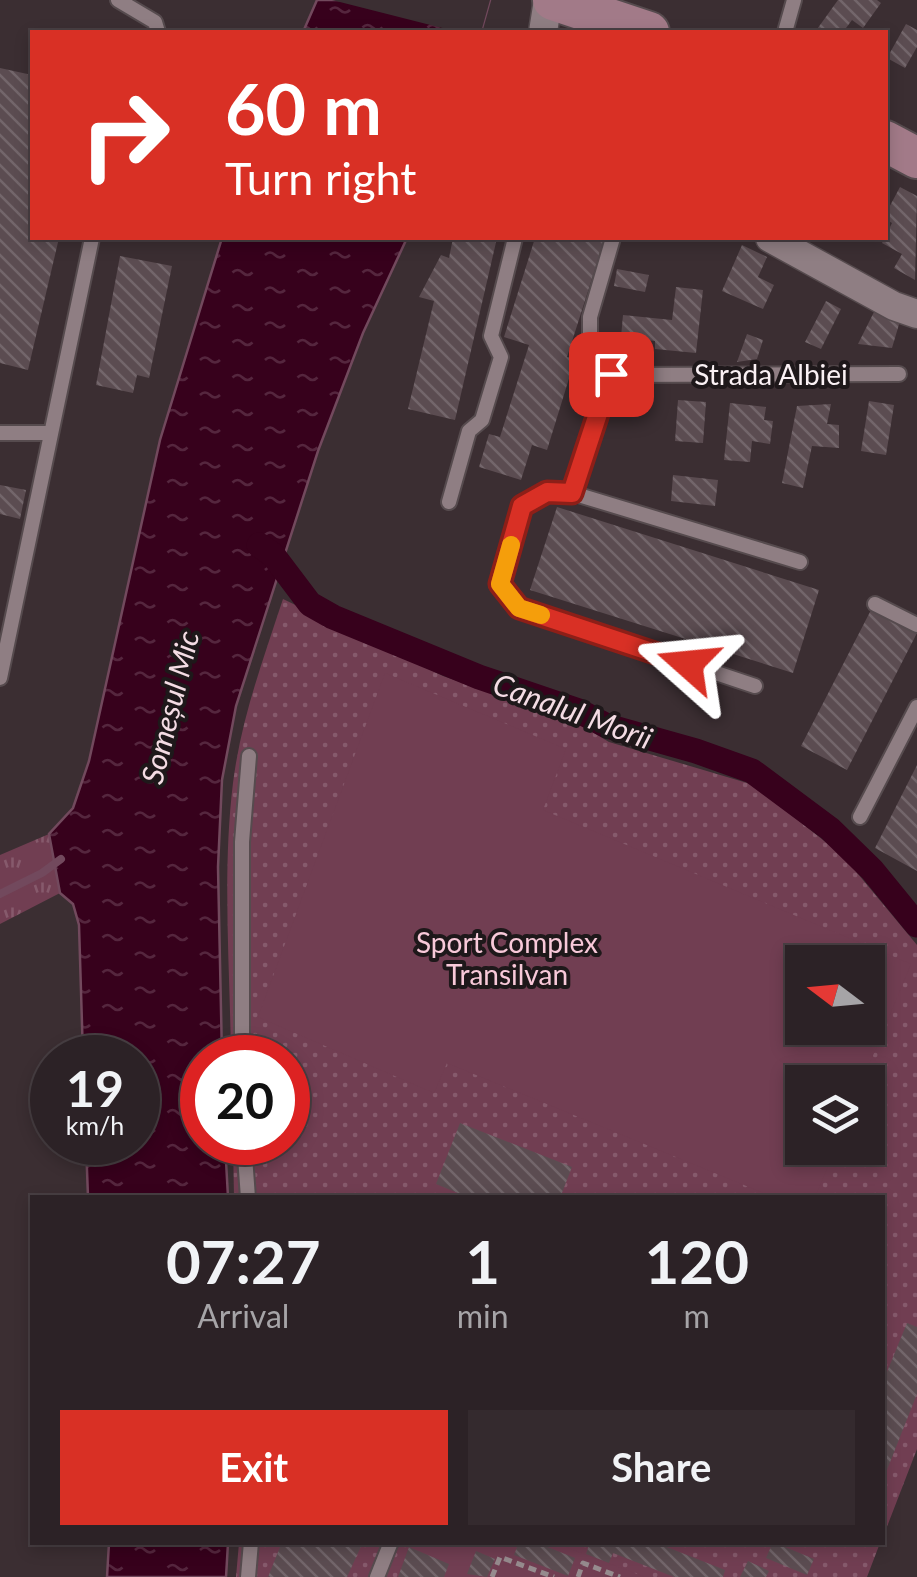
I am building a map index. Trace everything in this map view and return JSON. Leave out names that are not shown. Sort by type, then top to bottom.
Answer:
[{"type":"main road","points":[[550,0],[643,30]]},
{"type":"main road","points":[[888,143],[917,158]]},
{"type":"street","points":[[543,30],[550,0]]},
{"type":"street","points":[[774,240],[917,314]]},
{"type":"lane","points":[[118,0],[156,22],[158,30]]},
{"type":"lane","points":[[786,30],[794,0]]},
{"type":"lane","points":[[0,678],[92,240]]},
{"type":"lane","points":[[449,502],[469,430],[482,420],[501,356],[491,336],[515,240]]},
{"type":"lane","points":[[572,493],[611,374],[590,349],[590,317],[613,240]]},
{"type":"lane","name":"Strada Albiei","points":[[611,374],[899,374]]},
{"type":"lane","points":[[0,433],[51,433]]},
{"type":"lane","points":[[755,686],[519,608],[500,584],[522,506],[547,492],[572,493],[800,562]]},
{"type":"lane","points":[[875,604],[917,625]]},
{"type":"lane","points":[[860,817],[917,708]]},
{"type":"lane","points":[[242,1035],[242,842],[249,756]]},
{"type":"lane","points":[[246,1165],[248,1195]]},
{"type":"lane","points":[[248,1577],[250,1545]]},
{"type":"lane","points":[[377,1577],[391,1545]]},
{"type":"path","points":[[492,1577],[500,1557],[554,1577]]},
{"type":"path","points":[[578,1577],[583,1563],[620,1577]]},
{"type":"green space","name":"Sport Complex Transilvan","points":[[283,599],[443,676],[577,723],[609,742],[754,785],[843,856],[917,945],[917,1449],[885,1532],[885,1195],[234,1195],[233,1165],[310,1165],[310,1035],[230,1035],[228,851],[233,783],[247,713]]},
{"type":"green space","points":[[385,673],[566,749],[543,810],[866,945],[785,945],[785,1045],[877,1045],[869,1065],[785,1065],[785,1165],[829,1165],[816,1195],[768,1195],[447,1063],[434,1093],[310,1039],[310,1035],[300,1035],[258,1017]]},
{"type":"green space","points":[[49,834],[60,893],[0,924],[0,855]]},
{"type":"green space","points":[[885,953],[911,964],[885,1027]]},
{"type":"green space","points":[[239,1545],[879,1545],[867,1577],[236,1577]]},
{"type":"green space","points":[[410,1545],[560,1545],[645,1577],[397,1577]]},
{"type":"water","points":[[317,0],[490,0],[482,30],[304,30]]},
{"type":"water","name":"Someșul Mic","points":[[221,240],[406,240],[363,333],[318,451],[236,706],[222,780],[218,867],[222,1035],[180,1035],[180,1165],[226,1165],[228,1195],[88,1195],[87,1165],[160,1165],[160,1035],[82,1035],[79,925],[73,904],[60,893],[49,834],[73,808],[89,761],[160,440]]},
{"type":"water","points":[[109,1545],[228,1545],[226,1577],[107,1577]]},
{"type":"pier","points":[[332,0],[490,0],[482,30],[450,30]]},
{"type":"building","points":[[838,0],[881,3],[863,28],[852,20],[844,30],[816,30]]},
{"type":"building","points":[[906,24],[917,30],[917,47],[905,68],[888,56]]},
{"type":"building","points":[[0,68],[30,75],[30,240],[59,240],[28,370],[0,363]]},
{"type":"building","points":[[900,187],[917,196],[915,280],[894,268],[902,254],[882,243],[888,240],[892,223],[888,221],[888,209]]},
{"type":"building","points":[[453,240],[497,240],[455,420],[408,409],[434,301],[419,297],[441,255],[449,258]]},
{"type":"building","points":[[534,240],[604,240],[567,357],[575,359],[547,450],[532,445],[521,480],[479,467],[489,434],[500,437],[529,345],[504,337]]},
{"type":"building","points":[[742,245],[767,257],[758,277],[774,285],[763,309],[722,291]]},
{"type":"building","points":[[120,256],[172,266],[149,378],[137,375],[133,393],[96,385]]},
{"type":"building","points":[[617,269],[649,275],[645,292],[614,286]]},
{"type":"building","points":[[676,287],[703,290],[696,353],[655,349],[655,341],[621,337],[623,315],[672,320]]},
{"type":"building","points":[[826,301],[841,309],[821,349],[805,342]]},
{"type":"building","points":[[875,310],[900,321],[892,348],[858,344]]},
{"type":"building","points":[[747,334],[763,340],[757,359],[737,362]]},
{"type":"building","points":[[678,400],[706,402],[703,443],[675,441]]},
{"type":"building","points":[[869,401],[894,405],[886,455],[861,451]]},
{"type":"building","points":[[730,403],[766,407],[764,420],[773,421],[770,444],[752,441],[750,462],[724,460]]},
{"type":"building","points":[[831,404],[827,424],[839,425],[839,448],[812,446],[803,488],[782,483],[797,406]]},
{"type":"building","points":[[673,475],[718,480],[715,506],[671,501]]},
{"type":"building","points":[[0,485],[26,490],[20,519],[0,514]]},
{"type":"building","points":[[557,507],[819,590],[793,673],[530,590]]},
{"type":"building","points":[[872,608],[917,633],[847,770],[801,746]]},
{"type":"building","points":[[917,765],[917,871],[875,848]]},
{"type":"building","points":[[460,1123],[572,1167],[561,1195],[463,1195],[436,1184]]},
{"type":"building","points":[[907,1323],[917,1327],[917,1394],[885,1475],[885,1377]]},
{"type":"building","points":[[281,1545],[362,1545],[347,1577],[268,1577]]},
{"type":"building","points":[[518,1545],[542,1545],[575,1558],[568,1576],[514,1555]]},
{"type":"building","points":[[589,1545],[662,1545],[725,1570],[723,1577],[674,1577],[613,1553],[609,1563],[586,1554]]},
{"type":"building","points":[[772,1545],[780,1545],[814,1559],[807,1575],[766,1558]]},
{"type":"building","points":[[409,1547],[449,1564],[444,1577],[398,1577]]},
{"type":"building","points":[[476,1551],[495,1559],[487,1577],[467,1574]]},
{"type":"building","points":[[748,1561],[769,1571],[766,1577],[740,1577]]},
{"type":"waterway","name":"Canalul Morii","points":[[259,545],[273,555],[310,604],[333,617],[479,677],[579,711],[607,726],[752,771],[830,829],[872,870],[917,925]]},
{"type":"waterway","points":[[0,894],[61,859]]},
{"type":"slow traffic","points":[[511,545],[500,584],[519,608],[541,615]]},
{"type":"route","points":[[611,374],[572,493],[547,492],[522,506],[500,584],[519,608],[688,664]]}]
